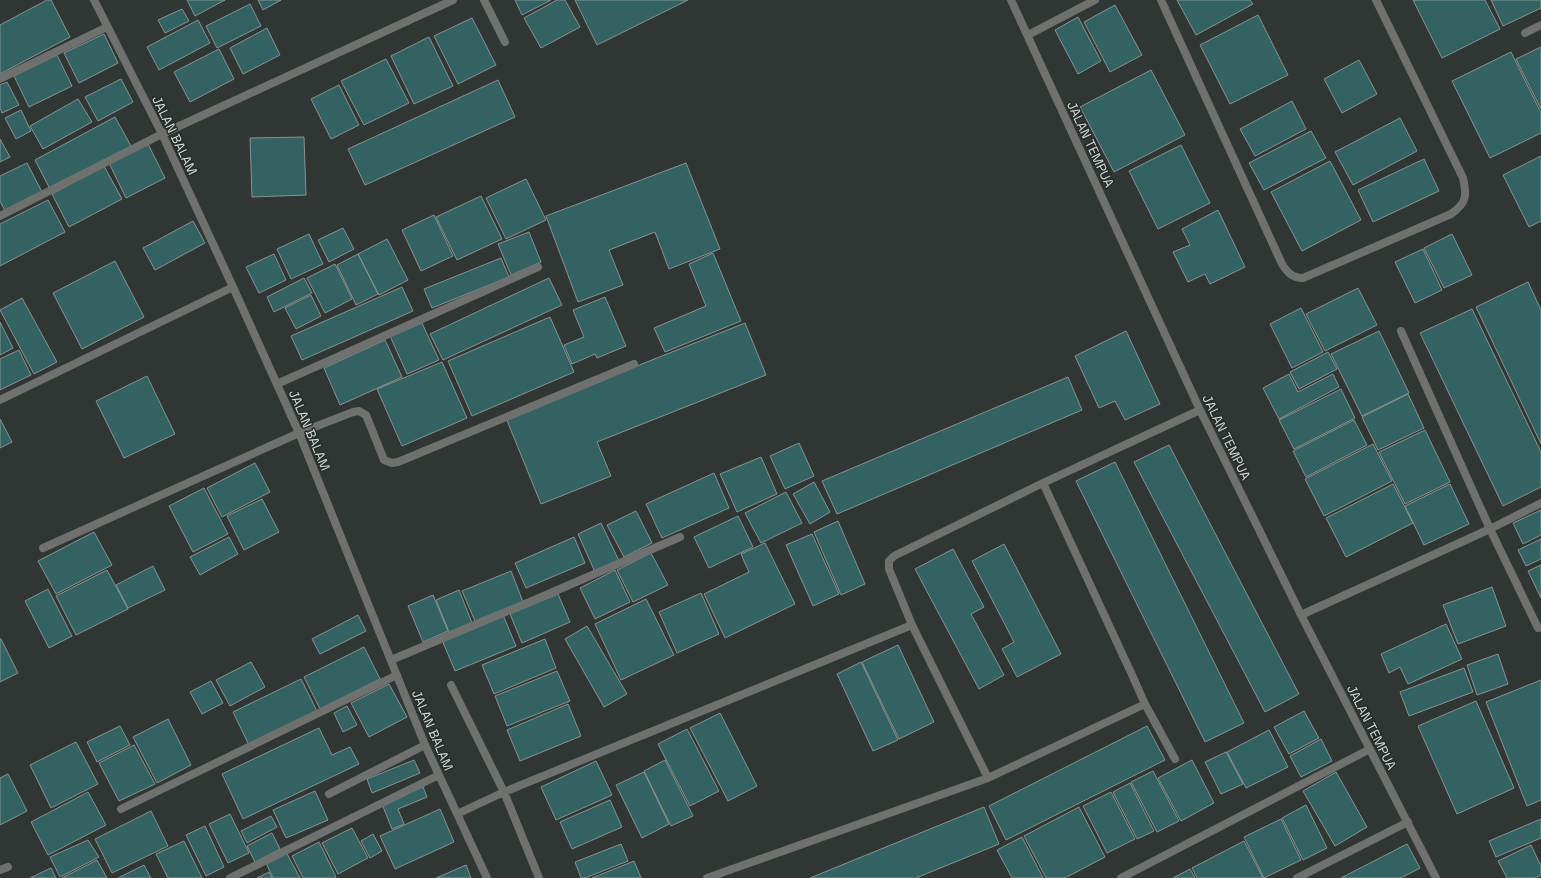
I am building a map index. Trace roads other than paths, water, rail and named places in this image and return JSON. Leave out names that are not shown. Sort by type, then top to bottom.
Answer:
[{"type":"street","name":"JALAN BALAM","points":[[94,0],[162,134],[299,433],[425,745],[487,878]]},
{"type":"street","points":[[0,216],[162,134],[453,0]]},
{"type":"street","points":[[484,0],[505,42]]},
{"type":"street","name":"JALAN TEMPUA","points":[[1011,0],[1200,410],[1302,616],[1436,878]]},
{"type":"street","points":[[1028,35],[1095,0]]},
{"type":"street","points":[[1161,0],[1282,264],[1288,273],[1298,278],[1303,278],[1451,214],[1459,208],[1464,200],[1466,190],[1462,178],[1376,0]]},
{"type":"street","points":[[1525,33],[1541,25]]},
{"type":"street","points":[[0,79],[107,27]]},
{"type":"street","points":[[277,384],[538,267]]},
{"type":"street","points":[[0,400],[233,287]]},
{"type":"street","points":[[1401,331],[1490,529],[1538,628]]},
{"type":"street","points":[[43,548],[299,433],[353,412],[359,411],[366,415],[384,460],[392,463],[398,462],[634,364]]},
{"type":"street","points":[[988,778],[912,624],[889,569],[888,565],[891,558],[1042,483],[1200,410]]},
{"type":"street","points":[[1042,483],[1145,704],[1175,759]]},
{"type":"street","points":[[1302,616],[1490,529],[1541,503]]},
{"type":"street","points":[[391,660],[680,537]]},
{"type":"street","points":[[457,814],[504,792],[912,624]]},
{"type":"street","points":[[121,809],[398,675]]},
{"type":"street","points":[[451,685],[504,792],[539,878]]},
{"type":"street","points":[[707,878],[988,778],[1145,704]]},
{"type":"street","points":[[329,794],[425,745]]},
{"type":"street","points":[[1122,878],[1370,749]]},
{"type":"street","points":[[230,878],[439,775]]},
{"type":"street","points":[[1298,878],[1408,822]]},
{"type":"street","points":[[0,870],[8,866]]}]
